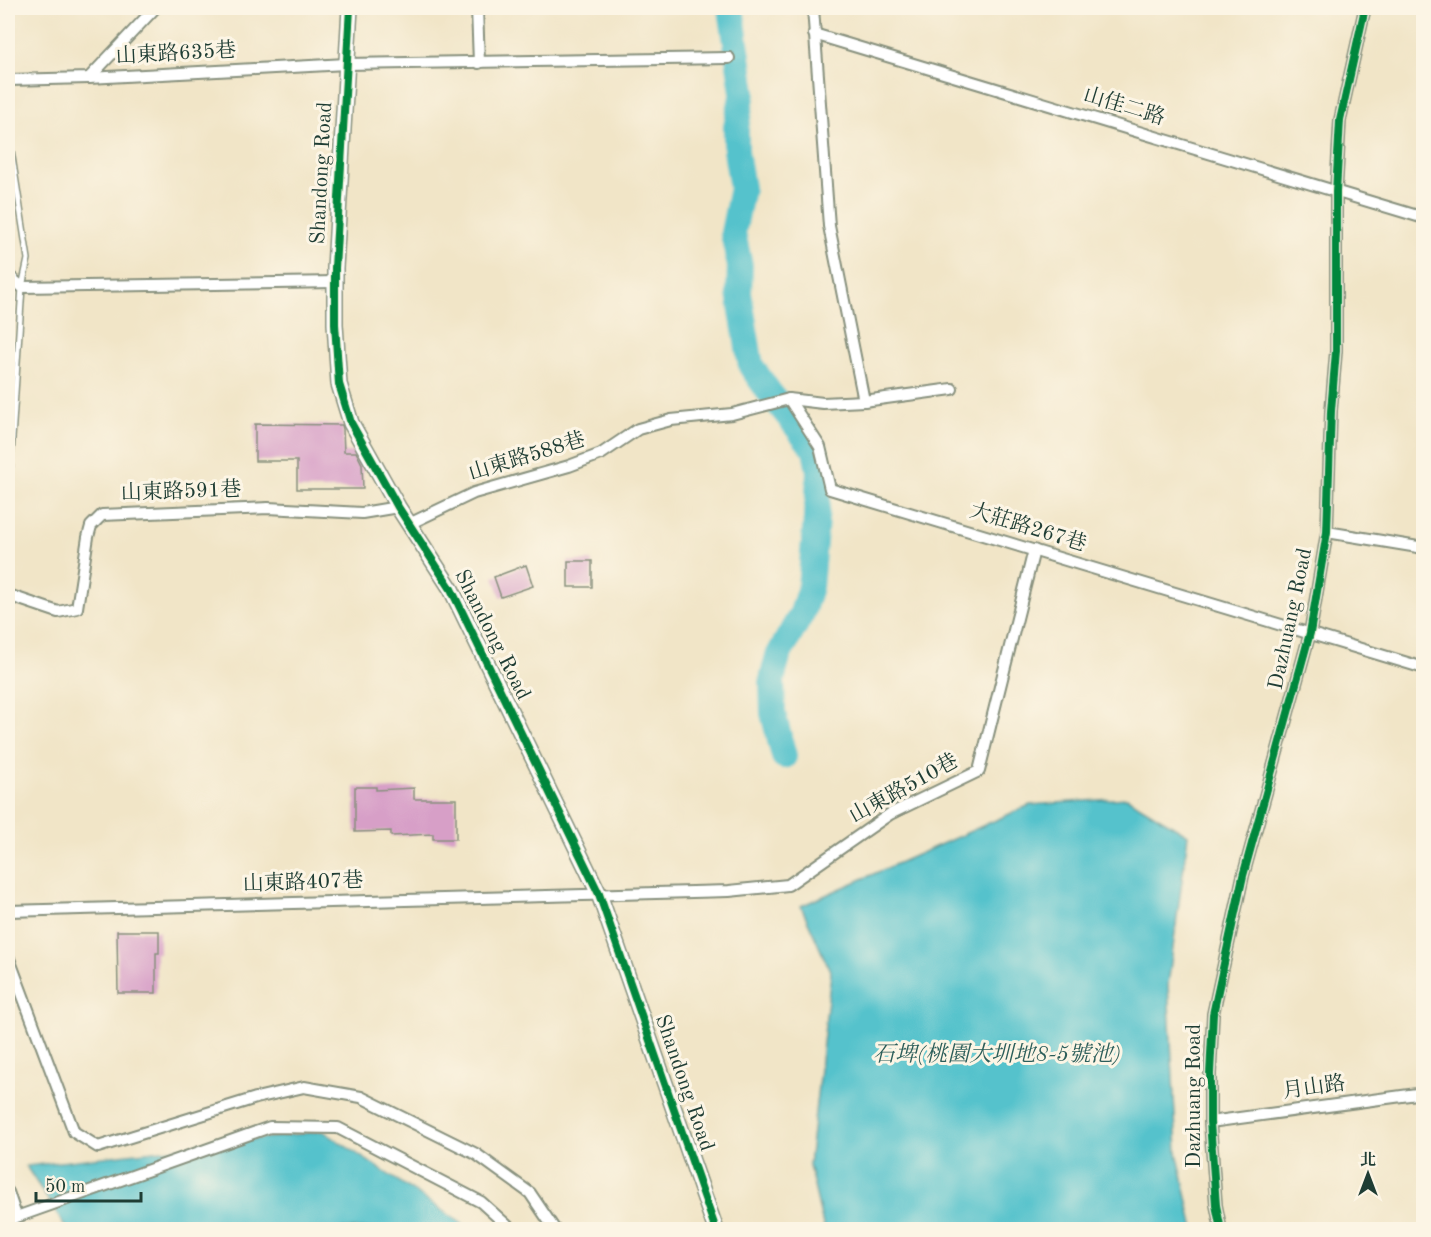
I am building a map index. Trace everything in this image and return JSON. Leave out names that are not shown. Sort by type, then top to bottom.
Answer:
[{"type":"street","points":[[89,78],[155,8]]},
{"type":"street","name":"Shandong Road","points":[[350,8],[335,282],[334,324],[339,384],[351,423],[398,507],[451,589],[599,894],[716,1230]]},
{"type":"street","points":[[477,8],[478,63]]},
{"type":"street","points":[[813,8],[829,226],[864,401]]},
{"type":"street","name":"Dazhuang Road","points":[[1221,1230],[1216,1205],[1210,1122],[1210,1074],[1216,1004],[1244,876],[1311,633],[1327,532],[1331,411],[1336,351],[1336,192],[1340,120],[1365,8]]},
{"type":"street","name":"山佳二路","points":[[814,34],[1424,218]]},
{"type":"street","name":"山東路635巷","points":[[8,80],[89,78],[346,64],[729,58]]},
{"type":"street","points":[[8,275],[22,286],[335,282]]},
{"type":"street","name":"山東路588巷","points":[[409,524],[474,493],[569,466],[601,454],[638,429],[671,420],[732,414],[789,399],[823,403],[864,401],[952,389]]},
{"type":"street","name":"大莊路267巷","points":[[789,399],[820,447],[830,489],[1424,668]]},
{"type":"street","name":"山東路591巷","points":[[8,596],[58,612],[77,608],[88,537],[91,526],[102,515],[268,508],[362,513],[398,507]]},
{"type":"street","points":[[1327,532],[1424,548]]},
{"type":"street","name":"山東路510巷","points":[[599,894],[729,891],[788,885],[890,814],[979,771],[1034,550]]},
{"type":"street","name":"山東路407巷","points":[[8,911],[599,894]]},
{"type":"street","points":[[8,956],[74,1132],[98,1147],[256,1098],[304,1087],[361,1097],[476,1154],[530,1193],[555,1230]]},
{"type":"street","name":"月山路","points":[[1210,1122],[1424,1093]]},
{"type":"street","points":[[8,1192],[12,1218],[270,1127],[338,1128],[481,1202],[512,1230]]},
{"type":"lane","points":[[8,131],[27,259],[22,286],[8,499]]},
{"type":"water","name":"石埤(桃園大圳地8-5號池)","points":[[1127,798],[1188,835],[1168,985],[1177,1152],[1194,1229],[824,1229],[809,1165],[831,973],[801,906],[1030,805]]},
{"type":"water","points":[[323,1131],[470,1229],[67,1229],[26,1166]]},
{"type":"building","points":[[255,424],[342,425],[344,452],[356,452],[362,464],[363,489],[297,489],[297,461],[255,461]]},
{"type":"building","points":[[568,561],[592,561],[592,587],[568,587]]},
{"type":"building","points":[[526,565],[533,586],[501,597],[494,577]]},
{"type":"building","points":[[355,787],[376,787],[376,790],[414,788],[414,799],[456,799],[456,839],[433,839],[433,834],[391,836],[391,831],[355,832]]},
{"type":"building","points":[[117,931],[159,931],[159,953],[156,953],[156,993],[118,993]]},
{"type":"waterway","points":[[731,8],[743,92],[736,127],[736,151],[742,188],[733,233],[740,266],[739,293],[751,366],[815,450],[819,471],[810,587],[802,613],[778,656],[772,680],[773,713],[784,756]]},
{"type":"cycle path","points":[[350,8],[335,268],[335,324],[339,384],[351,423],[398,507],[451,589],[599,894],[716,1230]]},
{"type":"cycle path","points":[[1221,1230],[1216,1205],[1210,1122],[1213,1014],[1243,876],[1310,633],[1327,532],[1331,411],[1336,351],[1336,192],[1340,120],[1365,8]]}]
